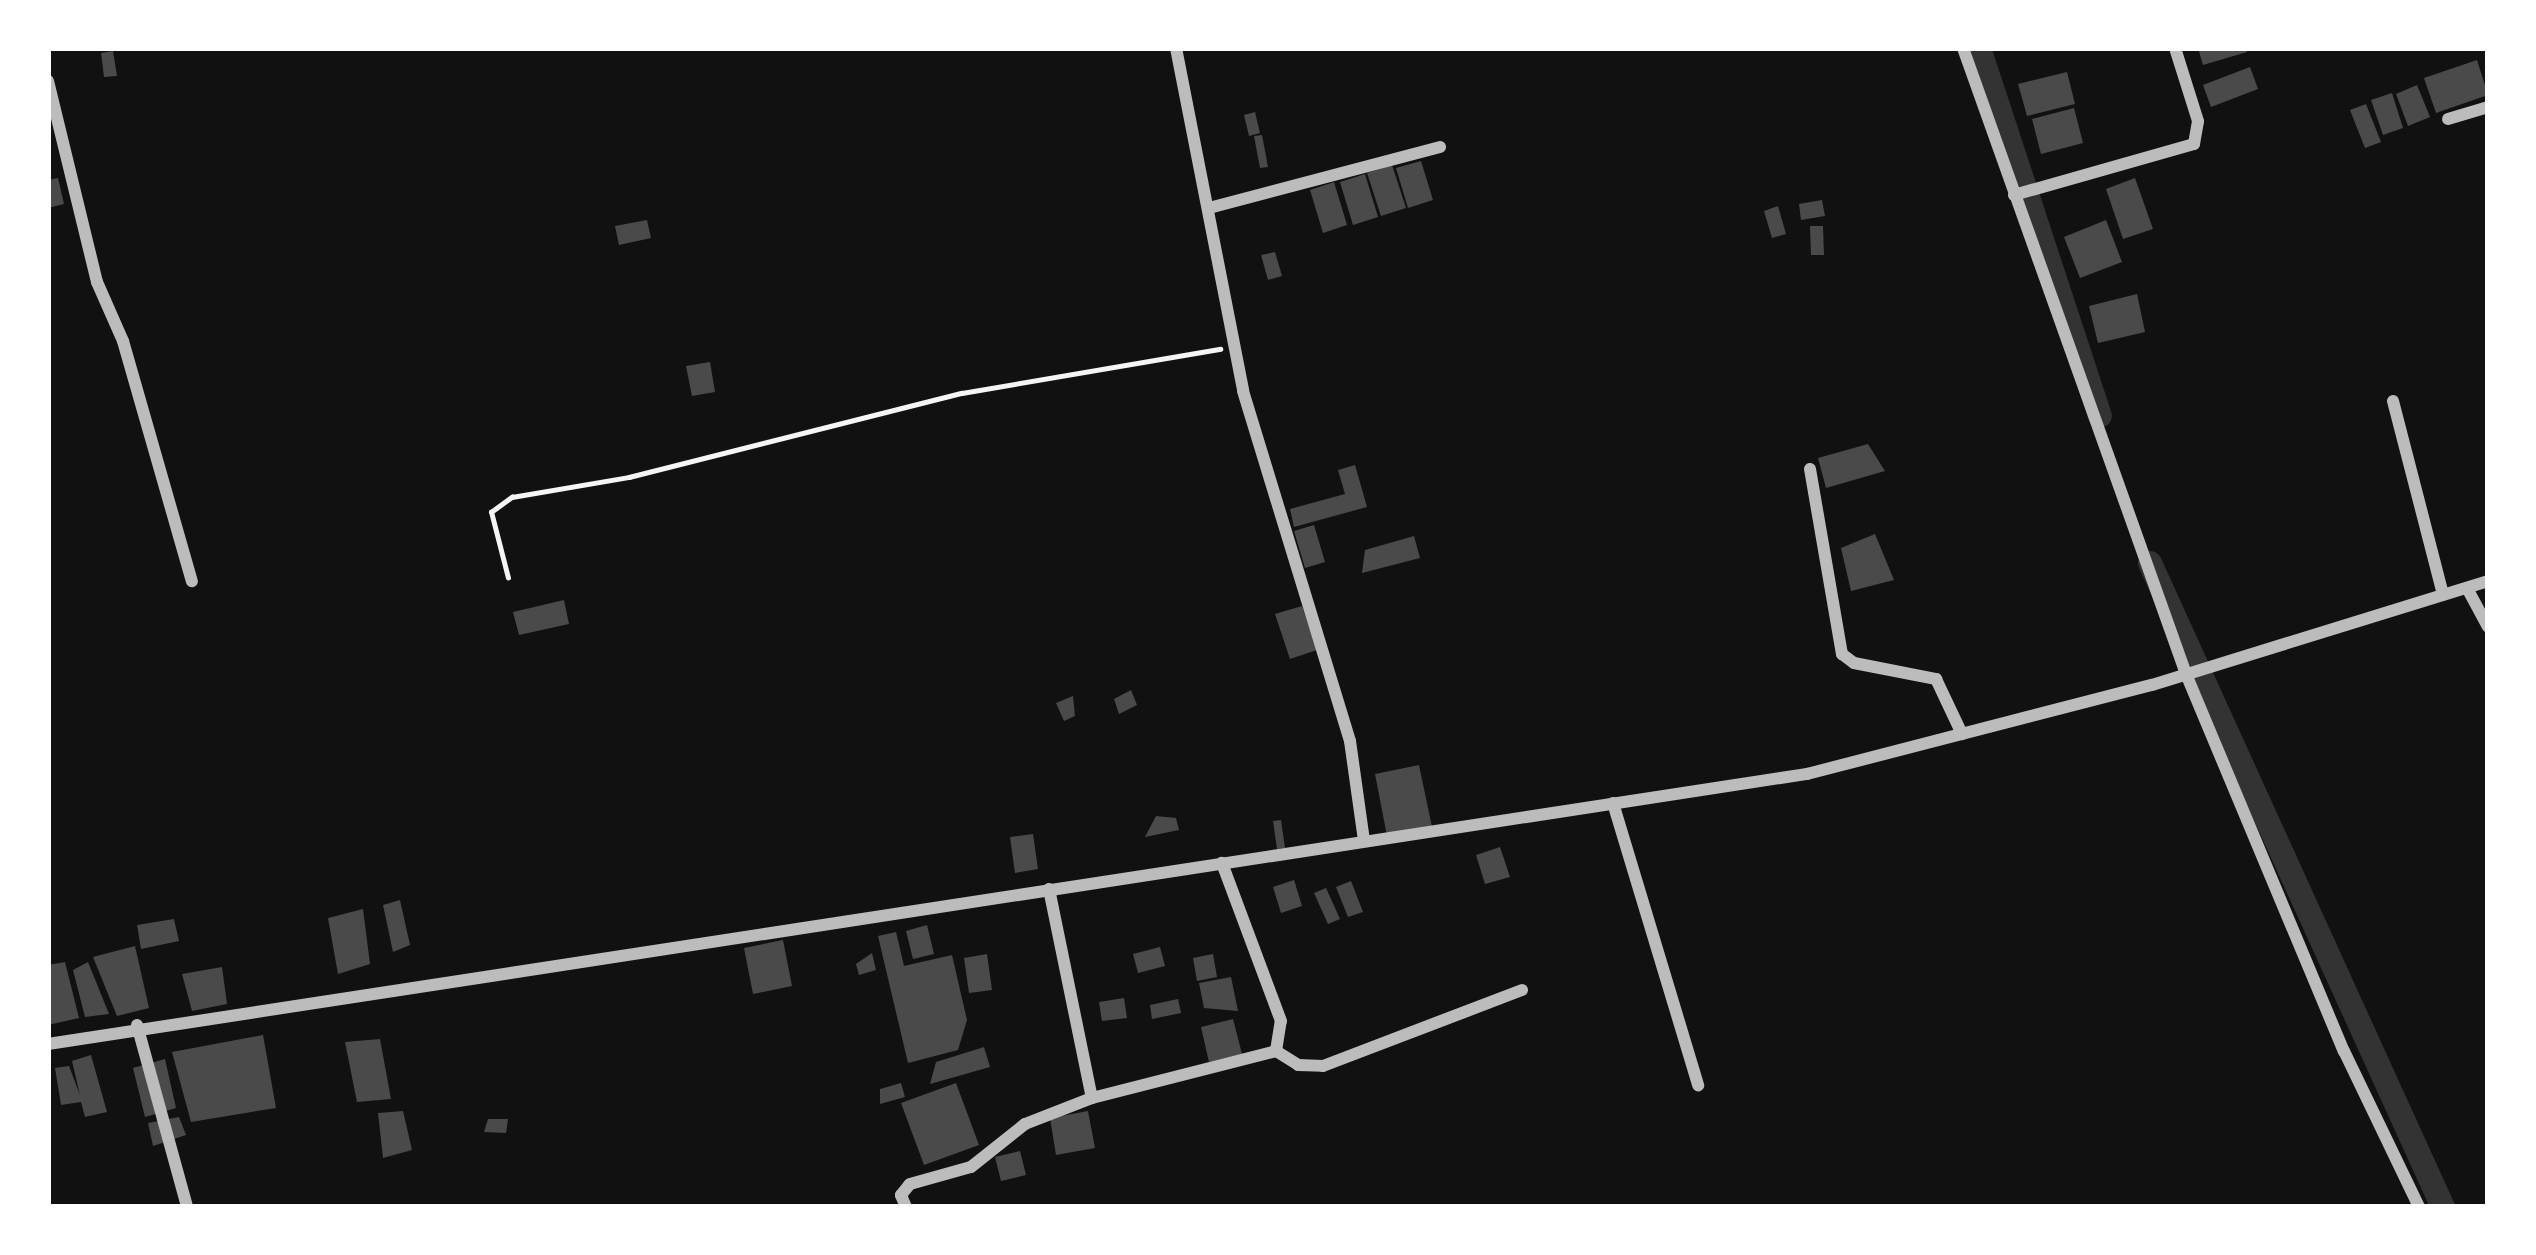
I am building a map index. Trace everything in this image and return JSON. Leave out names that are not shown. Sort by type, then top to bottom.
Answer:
[{"type":"street","points":[[1176,48],[1250,413],[1350,741],[1364,842]]},
{"type":"street","points":[[1964,48],[2195,671],[2344,1051],[2419,1207]]},
{"type":"street","points":[[2017,194],[2194,144],[2198,121],[2175,48]]},
{"type":"street","points":[[48,81],[97,282],[123,341],[192,581]]},
{"type":"street","points":[[2448,119],[2488,107]]},
{"type":"street","points":[[1209,208],[1440,147]]},
{"type":"street","points":[[2392,401],[2443,595]]},
{"type":"street","points":[[1810,469],[1842,654],[1854,663],[1936,679],[1962,734]]},
{"type":"street","points":[[48,1044],[137,1025],[1807,774],[2195,671],[2488,581]]},
{"type":"street","points":[[2467,588],[2488,627]]},
{"type":"street","points":[[1613,803],[1698,1085]]},
{"type":"street","points":[[1222,863],[1281,1021],[1276,1052]]},
{"type":"street","points":[[1049,889],[1092,1098]]},
{"type":"street","points":[[906,1207],[901,1195],[910,1184],[971,1167],[1024,1124],[1092,1098],[1276,1052],[1298,1065],[1323,1066],[1522,990]]},
{"type":"street","points":[[137,1025],[188,1207]]},
{"type":"path","points":[[508,578],[491,512],[512,497],[629,477],[962,393],[1237,346]]},
{"type":"building","points":[[2198,48],[2245,48],[2247,52],[2203,65]]},
{"type":"building","points":[[113,51],[117,76],[104,77],[101,53]]},
{"type":"building","points":[[2477,60],[2488,95],[2436,113],[2424,78]]},
{"type":"building","points":[[2250,67],[2258,89],[2211,107],[2203,85]]},
{"type":"building","points":[[2067,72],[2075,104],[2027,116],[2018,84]]},
{"type":"building","points":[[2417,85],[2430,117],[2408,126],[2396,94]]},
{"type":"building","points":[[2392,93],[2403,128],[2383,135],[2371,100]]},
{"type":"building","points":[[2366,104],[2381,142],[2365,148],[2350,110]]},
{"type":"building","points":[[2074,108],[2083,143],[2041,154],[2032,119]]},
{"type":"building","points":[[1255,112],[1260,133],[1249,136],[1244,115]]},
{"type":"building","points":[[1262,135],[1268,167],[1260,168],[1254,136]]},
{"type":"building","points":[[1421,161],[1433,200],[1408,208],[1396,168]]},
{"type":"building","points":[[1392,165],[1406,208],[1381,216],[1367,173]]},
{"type":"building","points":[[1365,174],[1378,217],[1353,225],[1340,182]]},
{"type":"building","points":[[58,178],[64,204],[48,208],[48,180]]},
{"type":"building","points":[[2135,178],[2153,229],[2123,239],[2106,189]]},
{"type":"building","points":[[1334,182],[1347,225],[1323,233],[1310,190]]},
{"type":"building","points":[[1822,200],[1825,216],[1801,220],[1799,204]]},
{"type":"building","points":[[1778,206],[1786,234],[1772,238],[1764,211]]},
{"type":"building","points":[[647,220],[651,238],[619,245],[615,226]]},
{"type":"building","points":[[2106,220],[2122,262],[2080,278],[2064,237]]},
{"type":"building","points":[[1810,226],[1823,226],[1824,255],[1811,255]]},
{"type":"building","points":[[1275,252],[1282,276],[1268,280],[1261,255]]},
{"type":"building","points":[[2137,294],[2145,332],[2098,343],[2089,306]]},
{"type":"building","points":[[710,362],[715,392],[692,396],[686,366]]},
{"type":"building","points":[[1868,444],[1885,471],[1826,488],[1818,458]]},
{"type":"building","points":[[1355,465],[1367,507],[1294,527],[1290,509],[1345,494],[1338,470]]},
{"type":"building","points":[[1314,525],[1325,562],[1305,568],[1294,531]]},
{"type":"building","points":[[1875,534],[1894,580],[1851,591],[1841,548]]},
{"type":"building","points":[[1414,536],[1420,558],[1362,573],[1365,550]]},
{"type":"building","points":[[564,600],[569,624],[519,635],[513,612]]},
{"type":"building","points":[[1302,606],[1317,650],[1290,659],[1275,614]]},
{"type":"building","points":[[1131,690],[1137,705],[1119,714],[1114,699]]},
{"type":"building","points":[[1073,696],[1075,716],[1064,721],[1056,703]]},
{"type":"building","points":[[1419,765],[1432,827],[1387,836],[1375,774]]},
{"type":"building","points":[[1156,816],[1176,818],[1179,830],[1145,837]]},
{"type":"building","points":[[1281,820],[1285,848],[1277,849],[1273,821]]},
{"type":"building","points":[[1033,834],[1038,869],[1015,873],[1010,837]]},
{"type":"building","points":[[1500,847],[1510,877],[1485,884],[1476,855]]},
{"type":"building","points":[[1294,880],[1302,906],[1281,913],[1273,887]]},
{"type":"building","points":[[1351,881],[1363,912],[1348,917],[1336,887]]},
{"type":"building","points":[[1326,888],[1340,919],[1328,924],[1314,893]]},
{"type":"building","points":[[400,900],[410,945],[393,952],[383,905]]},
{"type":"building","points":[[363,909],[370,964],[338,974],[328,918]]},
{"type":"building","points":[[174,919],[179,941],[141,949],[137,925]]},
{"type":"building","points":[[927,925],[934,954],[913,959],[906,931]]},
{"type":"building","points":[[896,932],[904,966],[952,955],[967,1020],[958,1050],[908,1063],[878,936]]},
{"type":"building","points":[[783,940],[792,986],[753,994],[744,948]]},
{"type":"building","points":[[135,946],[149,1008],[117,1016],[93,957]]},
{"type":"building","points":[[1160,947],[1165,966],[1138,973],[1133,954]]},
{"type":"building","points":[[872,953],[876,970],[859,975],[856,964]]},
{"type":"building","points":[[987,954],[992,990],[969,993],[964,958]]},
{"type":"building","points":[[1213,954],[1217,977],[1197,981],[1193,958]]},
{"type":"building","points":[[65,962],[79,1018],[48,1025],[48,965]]},
{"type":"building","points":[[88,962],[109,1014],[85,1017],[73,970]]},
{"type":"building","points":[[222,967],[227,1004],[192,1011],[182,974]]},
{"type":"building","points":[[1231,977],[1238,1011],[1204,1008],[1199,983]]},
{"type":"building","points":[[1124,998],[1127,1018],[1102,1021],[1099,1002]]},
{"type":"building","points":[[1178,999],[1181,1013],[1152,1019],[1150,1005]]},
{"type":"building","points":[[1233,1019],[1242,1054],[1209,1062],[1201,1027]]},
{"type":"building","points":[[263,1035],[276,1108],[191,1122],[172,1052]]},
{"type":"building","points":[[380,1039],[391,1099],[357,1102],[345,1042]]},
{"type":"building","points":[[984,1047],[990,1067],[930,1084],[936,1062]]},
{"type":"building","points":[[91,1055],[107,1112],[85,1117],[81,1102],[61,1105],[55,1068],[69,1066],[80,1095],[72,1061]]},
{"type":"building","points":[[165,1059],[176,1108],[145,1117],[133,1068]]},
{"type":"building","points":[[901,1083],[905,1097],[880,1104],[880,1089]]},
{"type":"building","points":[[956,1083],[979,1145],[924,1165],[901,1103]]},
{"type":"building","points":[[403,1111],[412,1150],[383,1158],[378,1113]]},
{"type":"building","points":[[1088,1111],[1095,1148],[1056,1155],[1050,1118]]},
{"type":"building","points":[[179,1117],[186,1135],[153,1146],[148,1123]]},
{"type":"building","points":[[488,1119],[508,1119],[506,1133],[484,1132]]},
{"type":"building","points":[[1020,1151],[1026,1175],[1001,1181],[995,1157]]},
{"type":"waterway","points":[[1979,48],[2100,416]]},
{"type":"waterway","points":[[2150,563],[2443,1207]]}]
